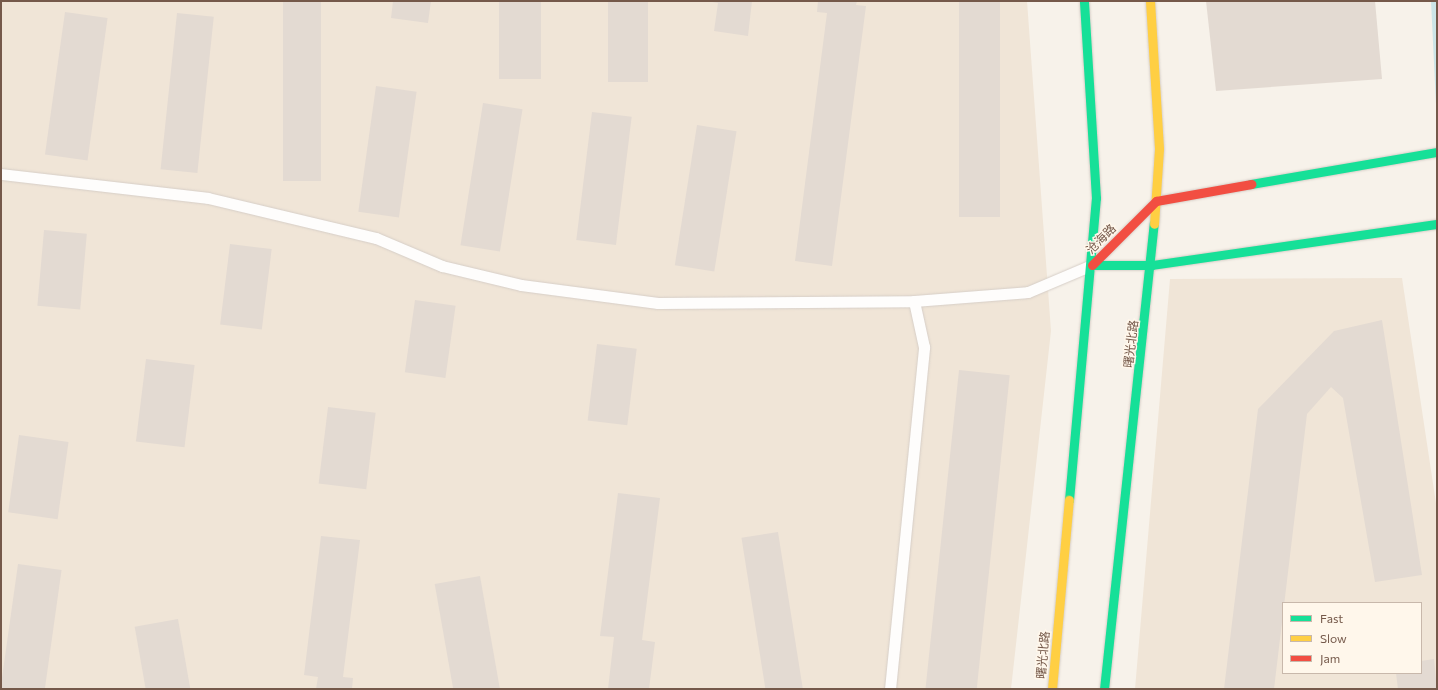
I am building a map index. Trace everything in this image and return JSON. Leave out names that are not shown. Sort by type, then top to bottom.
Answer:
[{"type":"main road","name":"曙光北路","points":[[1052,689],[1092,265],[1096,198],[1084,1]]},
{"type":"main road","name":"曙光北路","points":[[1104,689],[1152,265],[1159,149],[1150,1]]},
{"type":"main road","points":[[1156,202],[1437,152]]},
{"type":"main road","name":"沧海路","points":[[1092,265],[1156,202]]},
{"type":"main road","name":"沧海路","points":[[1092,265],[1152,265],[1437,224]]},
{"type":"lane","points":[[1,174],[208,198],[376,238],[442,266],[521,285],[658,303],[914,301],[1028,292],[1092,265]]},
{"type":"lane","points":[[890,689],[924,347],[914,301]]},
{"type":"shaded area","points":[[1,1],[1027,1],[1051,331],[1011,689],[1,689]]},
{"type":"shaded area","points":[[1402,278],[1437,510],[1437,689],[1135,689],[1170,279]]},
{"type":"water","points":[[1431,1],[1437,1],[1437,125]]},
{"type":"building","points":[[283,1],[321,1],[321,181],[283,181]]},
{"type":"building","points":[[393,1],[431,1],[428,23],[391,18]]},
{"type":"building","points":[[499,1],[541,1],[541,79],[499,79]]},
{"type":"building","points":[[608,1],[648,1],[648,82],[608,82]]},
{"type":"building","points":[[706,1],[752,1],[748,36],[714,31],[718,3]]},
{"type":"building","points":[[818,1],[857,1],[856,5],[866,6],[832,266],[795,261],[827,13],[817,12]]},
{"type":"building","points":[[959,1],[1000,1],[1000,217],[959,217]]},
{"type":"building","points":[[1206,1],[1375,1],[1382,79],[1216,91]]},
{"type":"building","points":[[65,12],[108,18],[88,161],[45,155]]},
{"type":"building","points":[[177,13],[214,17],[197,173],[161,169]]},
{"type":"building","points":[[376,86],[417,92],[399,217],[358,212]]},
{"type":"building","points":[[483,103],[523,109],[500,251],[460,245]]},
{"type":"building","points":[[592,112],[632,117],[616,245],[576,240]]},
{"type":"building","points":[[697,125],[737,131],[714,272],[675,265]]},
{"type":"building","points":[[44,230],[87,234],[80,309],[37,306]]},
{"type":"building","points":[[230,244],[272,249],[262,330],[220,324]]},
{"type":"building","points":[[415,300],[456,306],[445,378],[405,372]]},
{"type":"building","points":[[1382,320],[1422,575],[1375,582],[1343,398],[1331,387],[1307,414],[1284,602],[1282,602],[1282,622],[1274,689],[1224,689],[1258,409],[1334,331]]},
{"type":"building","points":[[597,344],[637,349],[627,425],[588,420]]},
{"type":"building","points":[[146,359],[195,365],[185,447],[136,441]]},
{"type":"building","points":[[959,370],[1010,375],[977,689],[926,688]]},
{"type":"building","points":[[328,407],[376,413],[366,489],[319,483]]},
{"type":"building","points":[[19,435],[69,442],[58,519],[8,512]]},
{"type":"building","points":[[618,493],[660,498],[642,640],[655,642],[649,689],[608,689],[614,637],[600,636]]},
{"type":"building","points":[[778,532],[803,689],[765,689],[741,538]]},
{"type":"building","points":[[321,536],[360,540],[343,677],[353,678],[352,689],[316,689],[318,677],[304,675]]},
{"type":"building","points":[[18,564],[62,570],[45,689],[1,689]]},
{"type":"building","points":[[480,576],[500,689],[453,689],[435,584]]},
{"type":"building","points":[[178,619],[190,689],[146,689],[135,627]]},
{"type":"building","points":[[1434,659],[1437,689],[1398,689],[1396,674],[1422,674],[1422,661]]},
{"type":"traffic: fast","points":[[1069,500],[1096,198],[1084,1]]},
{"type":"traffic: fast","points":[[1251,184],[1437,152]]},
{"type":"traffic: fast","points":[[1104,689],[1154,224]]},
{"type":"traffic: fast","points":[[1092,265],[1152,265],[1437,224]]},
{"type":"traffic: slow","points":[[1150,1],[1159,149],[1154,224]]},
{"type":"traffic: slow","points":[[1052,689],[1069,500]]},
{"type":"traffic: jam","points":[[1092,265],[1156,201],[1251,184]]}]
